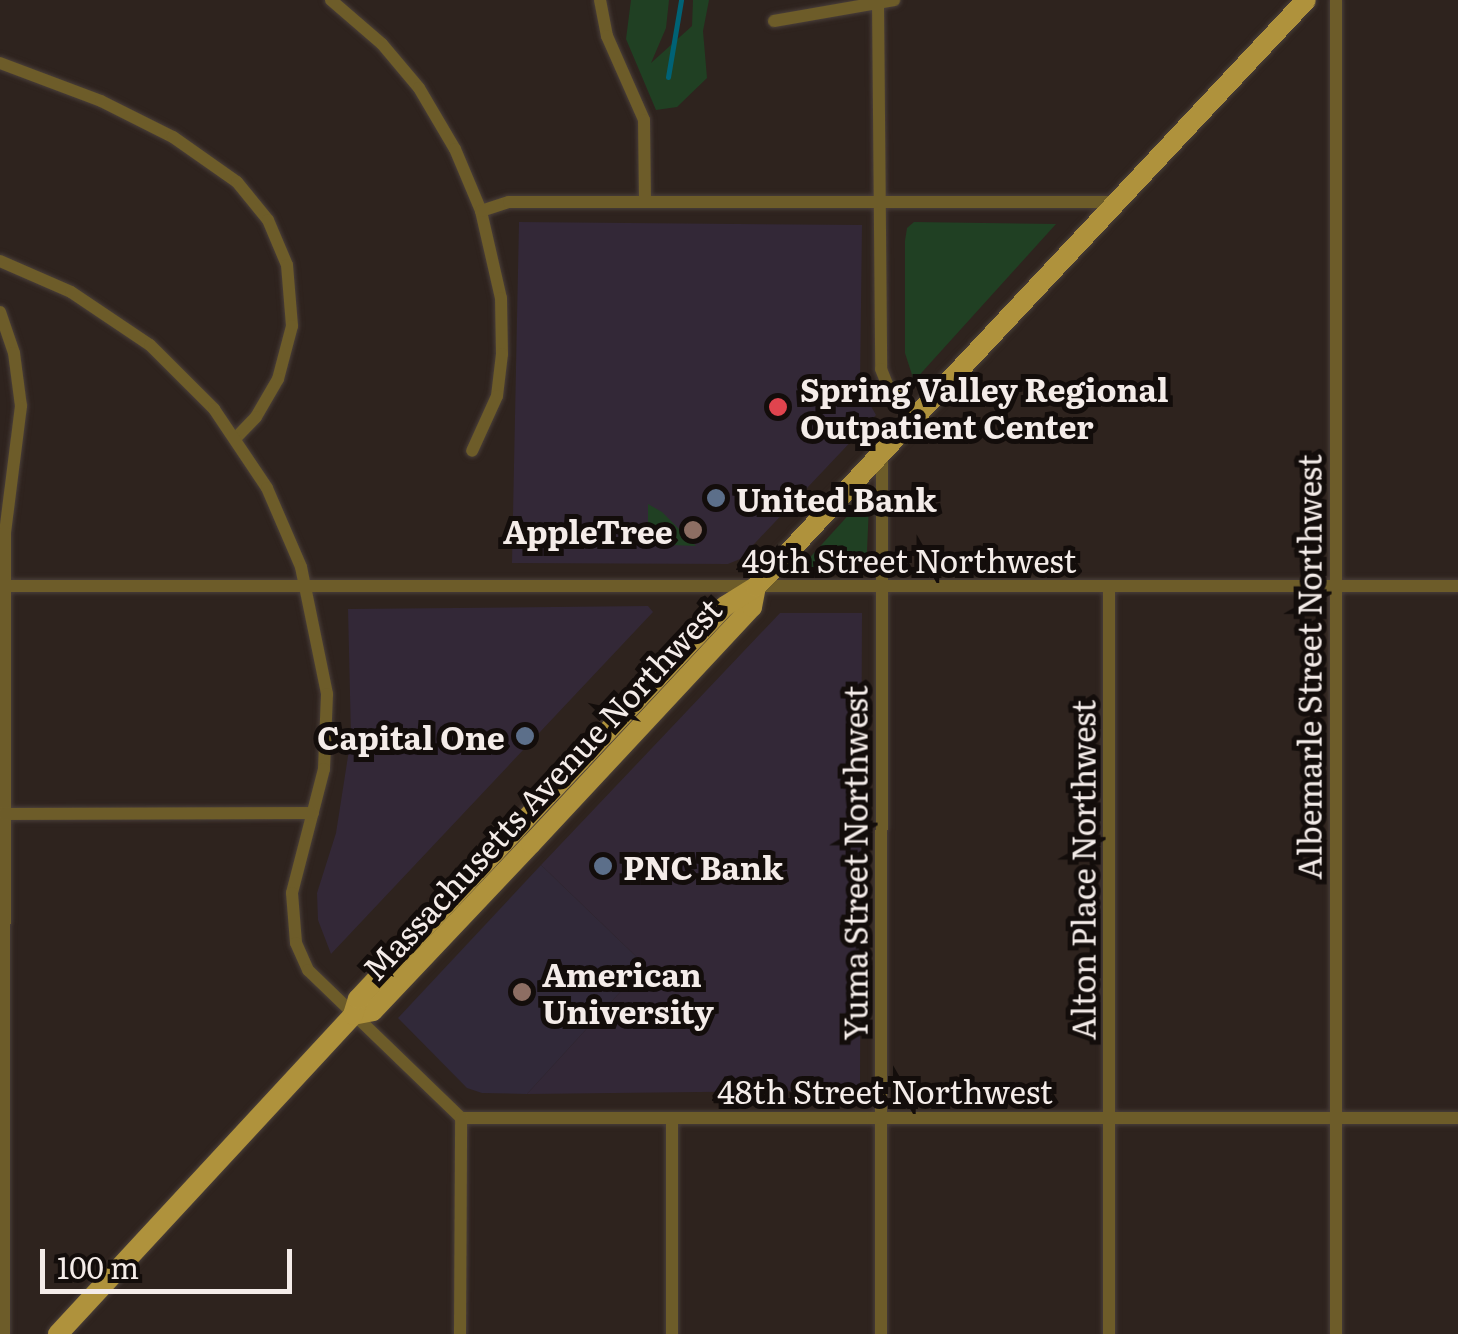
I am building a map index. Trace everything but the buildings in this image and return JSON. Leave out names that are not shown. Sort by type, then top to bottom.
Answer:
[{"type":"main road","name":"Massachusetts Avenue Northwest","points":[[58,1334],[353,1015],[373,1011],[752,608],[756,587],[1306,0]]},
{"type":"street","points":[[331,0],[382,44],[419,88],[456,150],[481,211],[501,298],[502,354],[497,396],[472,451]]},
{"type":"street","points":[[600,0],[608,36],[644,120],[645,202]]},
{"type":"street","points":[[774,21],[894,0]]},
{"type":"street","name":"Albemarle Street Northwest","points":[[1336,0],[1336,1334]]},
{"type":"street","points":[[879,2],[881,369],[888,386],[916,415]]},
{"type":"street","points":[[0,63],[101,101],[156,127],[224,171],[268,220],[287,266],[292,326],[278,379],[256,417],[236,438]]},
{"type":"street","points":[[481,211],[509,202],[1117,202]]},
{"type":"street","points":[[0,261],[71,292],[124,325],[185,378],[236,438],[276,506],[306,586],[324,662],[328,709],[327,750],[292,893],[294,933],[308,970],[461,1118],[460,1334]]},
{"type":"street","points":[[0,312],[14,353],[21,406],[7,507],[2,586],[4,1334]]},
{"type":"street","name":"Yuma Street Northwest","points":[[881,1334],[882,452]]},
{"type":"street","name":"49th Street Northwest","points":[[2,586],[1458,586]]},
{"type":"street","name":"Alton Place Northwest","points":[[1109,1334],[1110,586]]},
{"type":"street","points":[[4,814],[313,814]]},
{"type":"street","name":"48th Street Northwest","points":[[461,1118],[1458,1118]]},
{"type":"street","points":[[672,1118],[672,1334]]},
{"type":"shaded area","points":[[519,222],[862,225],[860,387],[876,415],[740,559],[728,564],[512,563]]},
{"type":"shaded area","points":[[648,606],[653,612],[331,954],[318,920],[317,893],[336,833],[351,737],[348,609]]},
{"type":"shaded area","points":[[780,613],[862,613],[860,1090],[527,1094],[645,965],[541,865]]},
{"type":"shaded area","name":"American University","points":[[541,865],[645,965],[527,1094],[482,1093],[467,1088],[398,1018]]},
{"type":"green space","points":[[631,0],[669,0],[666,28],[651,63],[692,26],[693,0],[709,0],[703,31],[707,78],[677,107],[656,110],[626,39]]},
{"type":"green space","points":[[914,222],[1056,224],[914,381],[905,353],[905,241],[907,228]]},
{"type":"green space","points":[[862,500],[868,500],[869,506],[866,572],[810,574],[805,563]]},
{"type":"green space","points":[[648,504],[662,512],[696,546],[648,544]]},
{"type":"waterway","points":[[668,77],[681,0]]},
{"type":"place","name":"Spring Valley Regional Outpatient Center","points":[[778,407]]},
{"type":"place","name":"United Bank","points":[[716,498]]},
{"type":"place","name":"AppleTree","points":[[693,530]]},
{"type":"place","name":"Capital One","points":[[525,736]]},
{"type":"place","name":"PNC Bank","points":[[603,866]]},
{"type":"place","name":"American University","points":[[522,992]]}]
